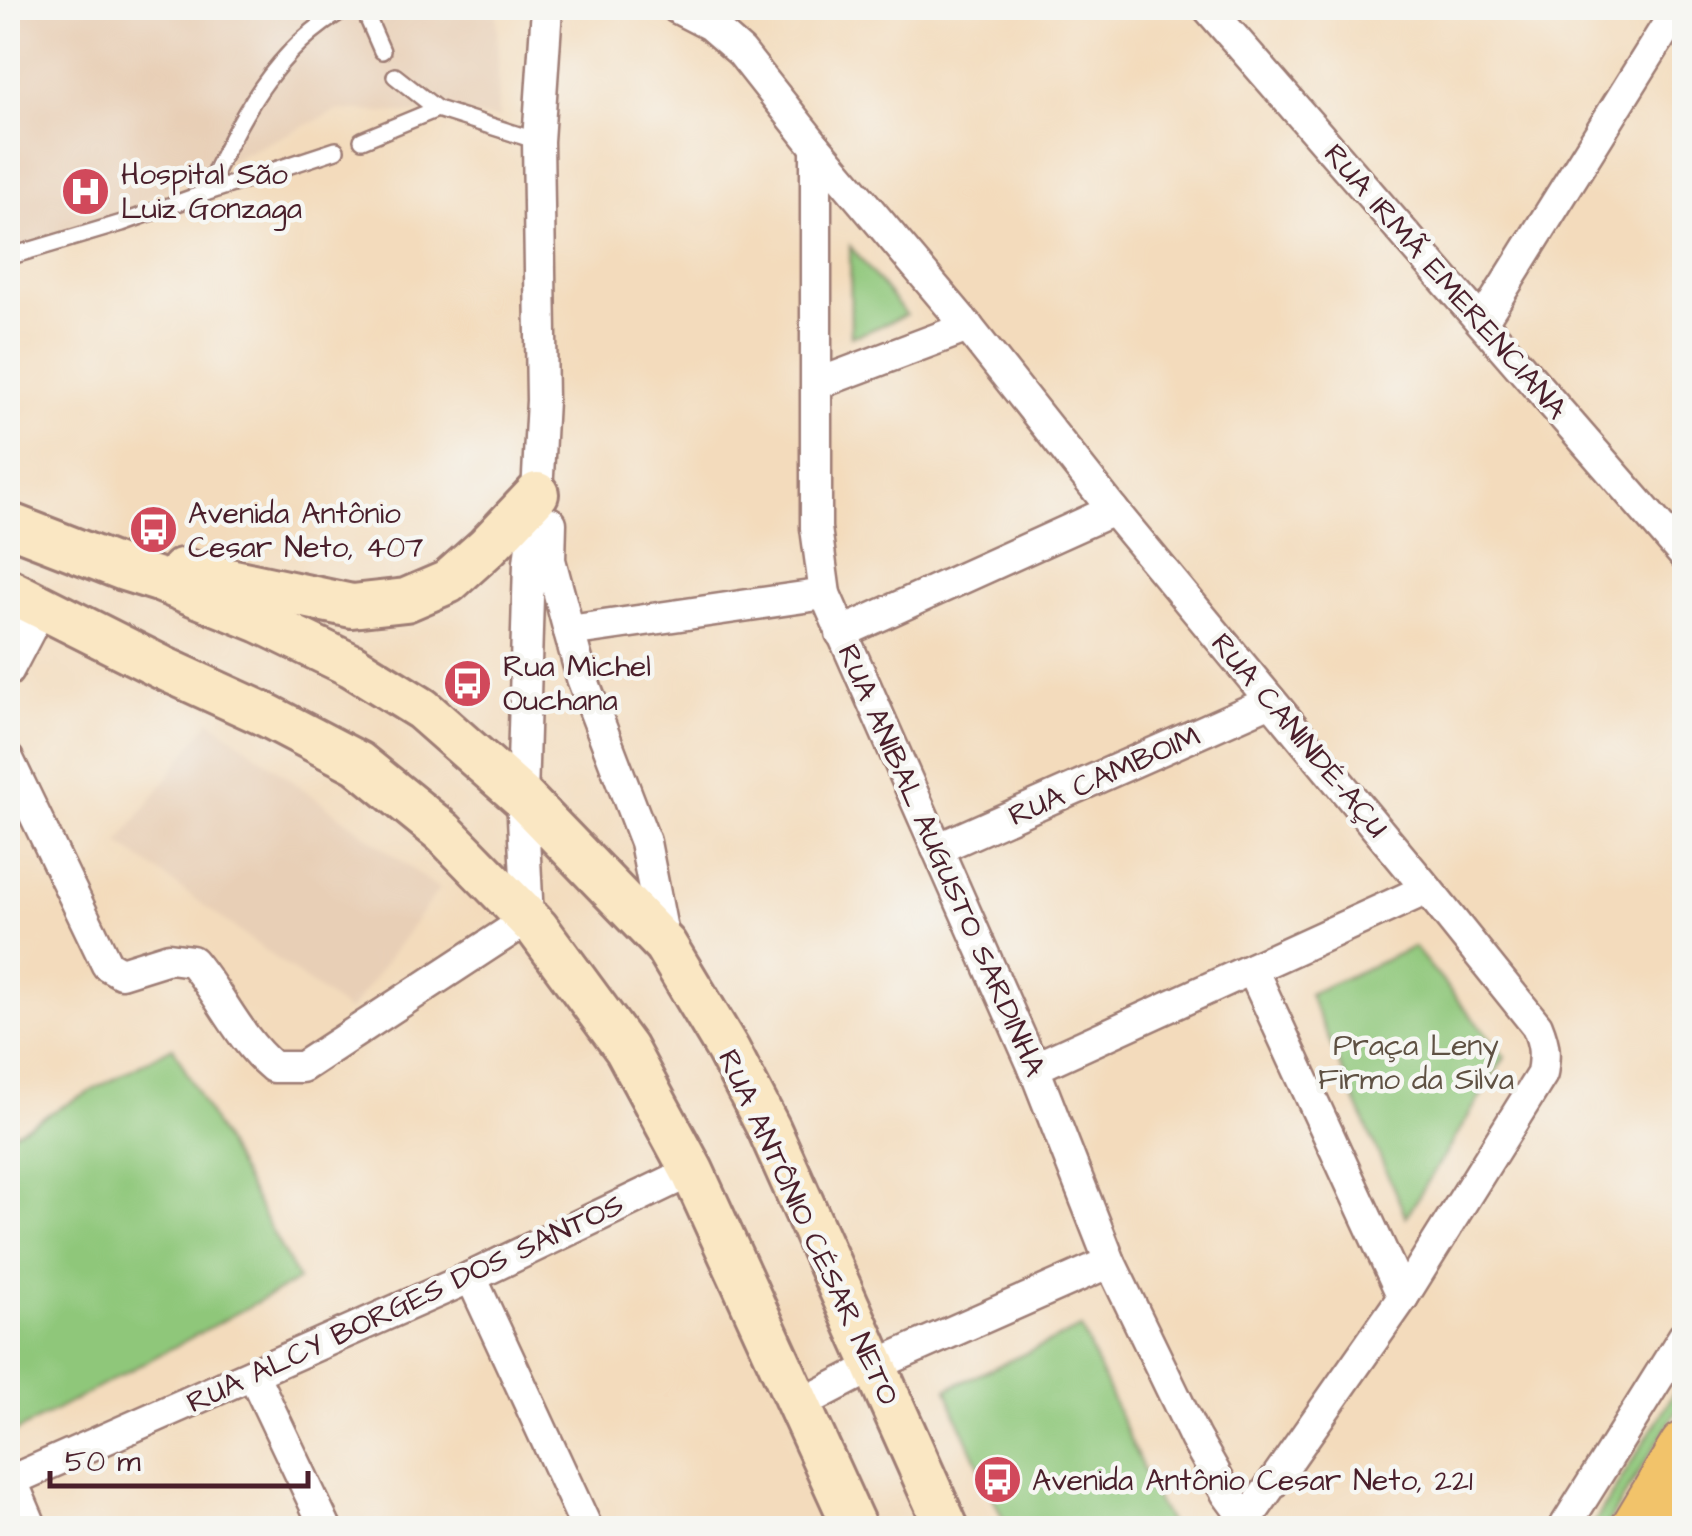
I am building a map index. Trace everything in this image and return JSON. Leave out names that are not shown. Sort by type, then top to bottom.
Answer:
[{"type":"main road","points":[[1636,1528],[1684,1446]]},
{"type":"street","points":[[528,918],[522,797],[529,563],[542,400],[538,140],[546,8]]},
{"type":"street","name":"RUA CANINDÉ-AÇU","points":[[677,8],[710,25],[741,52],[1537,1026],[1545,1054],[1542,1074],[1403,1297],[1249,1525]]},
{"type":"street","name":"RUA IRMÃ EMERENCIANA","points":[[1208,8],[1684,555]]},
{"type":"street","points":[[1482,322],[1678,8]]},
{"type":"street","name":"RUA ANIBAL AUGUSTO SARDINHA","points":[[816,146],[816,528],[826,594],[1034,1068],[1110,1262],[1195,1438],[1249,1525]]},
{"type":"street","points":[[817,384],[968,327]]},
{"type":"street","points":[[159,580],[185,568],[352,606],[406,600],[448,582],[537,494]]},
{"type":"street","points":[[537,494],[551,522],[550,560],[582,678],[645,842],[665,945]]},
{"type":"street","points":[[841,633],[1113,510]]},
{"type":"street","name":"RUA ANTÔNIO CÉSAR NETO","points":[[8,524],[260,621],[351,665],[422,709],[522,797],[665,945],[728,1050],[769,1129],[947,1528]]},
{"type":"street","points":[[568,631],[826,594]]},
{"type":"street","points":[[8,670],[24,599],[358,763],[443,832],[528,918],[626,1049],[692,1171],[855,1528]]},
{"type":"street","name":"RUA CAMBOIM","points":[[938,849],[1271,700]]},
{"type":"street","points":[[8,759],[107,965],[120,973],[169,958],[192,961],[258,1055],[272,1067],[302,1067],[528,918]]},
{"type":"street","points":[[1034,1068],[1427,890]]},
{"type":"street","points":[[1252,968],[1403,1297]]},
{"type":"street","name":"RUA ALCY BORGES DOS SANTOS","points":[[10,1482],[471,1276],[692,1171]]},
{"type":"street","points":[[799,1405],[874,1366],[1110,1262]]},
{"type":"street","points":[[471,1276],[587,1528]]},
{"type":"street","points":[[1564,1528],[1684,1336]]},
{"type":"street","points":[[253,1374],[326,1528]]},
{"type":"street","points":[[10,1482],[32,1528]]},
{"type":"lane","points":[[205,193],[238,122],[289,52],[324,20],[348,8]]},
{"type":"lane","points":[[366,8],[382,52]]},
{"type":"lane","points":[[395,76],[437,109],[538,140]]},
{"type":"lane","points":[[362,140],[437,109]]},
{"type":"lane","points":[[8,257],[122,223],[336,150]]},
{"type":"shaded area","name":"Hospital São Luiz Gonzaga","points":[[8,8],[497,8],[499,118],[339,110],[8,264]]},
{"type":"shaded area","points":[[210,720],[439,889],[349,1012],[119,843]]},
{"type":"green space","points":[[850,246],[906,315],[851,336]]},
{"type":"green space","name":"Praça Leny Firmo da Silva","points":[[1414,947],[1505,1057],[1406,1217],[1309,994]]},
{"type":"green space","points":[[173,1047],[298,1280],[8,1436],[8,1136]]},
{"type":"green space","points":[[1081,1328],[1172,1528],[1007,1528],[947,1389]]},
{"type":"green space","points":[[1684,1377],[1684,1399],[1605,1528],[1591,1528]]},
{"type":"place","name":"Hospital São Luiz Gonzaga","points":[[86,191]]},
{"type":"place","name":"Avenida Antônio Cesar Neto, 407","points":[[153,530]]},
{"type":"place","name":"Rua Michel Ouchana","points":[[468,683]]},
{"type":"place","name":"Avenida Antônio Cesar Neto, 221","points":[[997,1480]]}]
